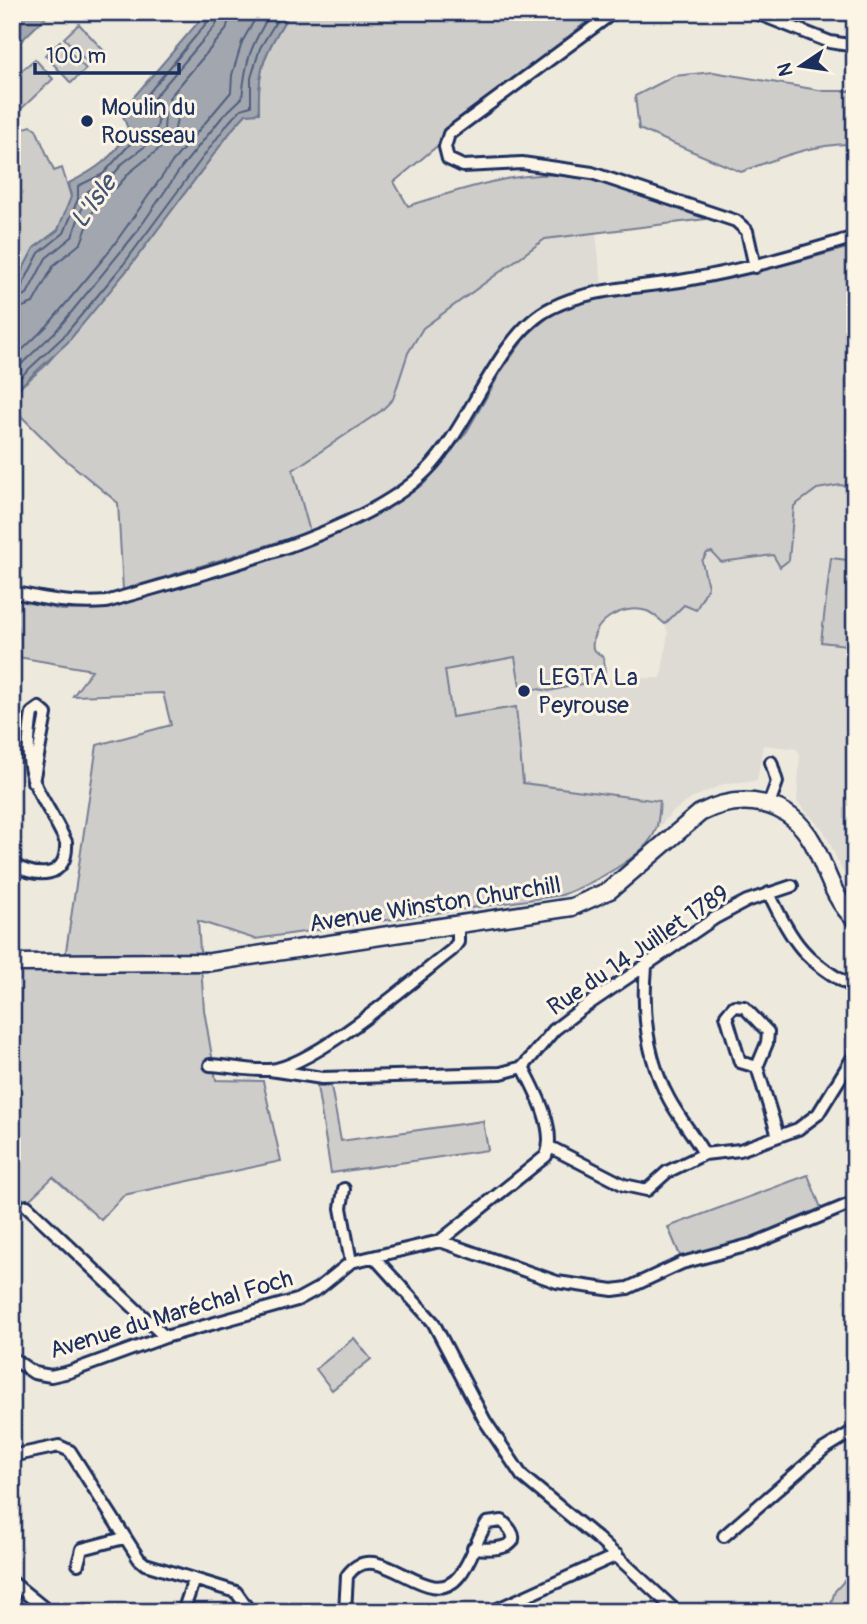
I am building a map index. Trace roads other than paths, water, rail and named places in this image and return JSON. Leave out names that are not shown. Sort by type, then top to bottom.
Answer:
[{"type":"main road","name":"Avenue Winston Churchill","points":[[12,963],[211,962],[551,911],[590,900],[634,873],[699,813],[729,802],[769,804]]},
{"type":"main road","points":[[769,804],[790,815],[806,833],[845,908],[855,919]]},
{"type":"street","points":[[614,12],[449,134],[445,147],[449,159],[463,166],[522,163],[592,173],[736,221],[747,230],[755,267]]},
{"type":"street","points":[[754,12],[830,42],[855,46]]},
{"type":"street","points":[[12,592],[58,602],[83,604],[106,601],[333,529],[387,499],[426,472],[460,431],[502,359],[523,331],[549,309],[581,296],[755,267],[855,237]]},
{"type":"street","points":[[12,864],[34,875],[42,875],[57,868],[65,859],[66,842],[33,782],[28,765],[32,713],[39,708],[46,714],[33,782]]},
{"type":"street","points":[[769,804],[777,779],[771,762]]},
{"type":"street","name":"Rue du 14 Juillet 1789","points":[[523,1067],[554,1030],[734,906],[792,886]]},
{"type":"street","points":[[769,893],[784,926],[801,949],[822,970],[855,988]]},
{"type":"street","points":[[270,1070],[300,1061],[326,1045],[442,958],[458,942],[458,926]]},
{"type":"street","points":[[646,966],[645,1018],[656,1071],[667,1096],[704,1154]]},
{"type":"street","points":[[757,1067],[740,1062],[726,1015],[734,1006],[744,1007],[768,1032],[767,1043],[757,1067],[778,1136]]},
{"type":"street","points":[[550,1147],[639,1191],[647,1190],[667,1172],[704,1154],[740,1150],[798,1129],[818,1114],[849,1075],[855,1054]]},
{"type":"street","points":[[210,1065],[270,1070],[322,1079],[501,1073],[523,1067],[547,1125],[550,1147],[546,1156],[440,1241]]},
{"type":"street","points":[[344,1189],[341,1208],[351,1262]]},
{"type":"street","points":[[440,1241],[558,1282],[613,1290],[643,1284],[690,1260],[753,1244],[855,1202]]},
{"type":"street","points":[[27,1206],[165,1337]]},
{"type":"street","name":"Avenue du Maréchal Foch","points":[[12,1358],[34,1373],[51,1376],[165,1337],[297,1300],[318,1288],[351,1262],[440,1241]]},
{"type":"street","points":[[374,1257],[433,1322],[485,1421],[522,1476],[617,1555],[677,1612]]},
{"type":"street","points":[[724,1536],[824,1449],[855,1430]]},
{"type":"street","points":[[13,1457],[59,1446],[71,1451],[133,1553],[145,1564],[236,1592],[250,1612]]},
{"type":"street","points":[[78,1564],[82,1549],[124,1538]]},
{"type":"street","points":[[345,1612],[347,1576],[359,1564],[367,1561],[380,1564],[425,1584],[443,1585],[459,1576],[473,1548]]},
{"type":"street","points":[[491,1612],[617,1555]]},
{"type":"street","points":[[183,1612],[194,1579]]},
{"type":"street","points":[[12,1582],[49,1612]]},
{"type":"water","points":[[22,12],[51,12],[12,50],[12,21]]},
{"type":"water","name":"L'Isle","points":[[207,12],[290,12],[265,60],[260,83],[259,113],[246,114],[235,126],[128,269],[68,342],[12,394],[12,290],[34,248],[58,230],[71,197],[69,183],[88,173],[118,147],[128,129],[123,116],[131,100]]},
{"type":"place","name":"Moulin du Rousseau","points":[[87,121]]},
{"type":"place","name":"LEGTA La Peyrouse","points":[[524,691]]}]
